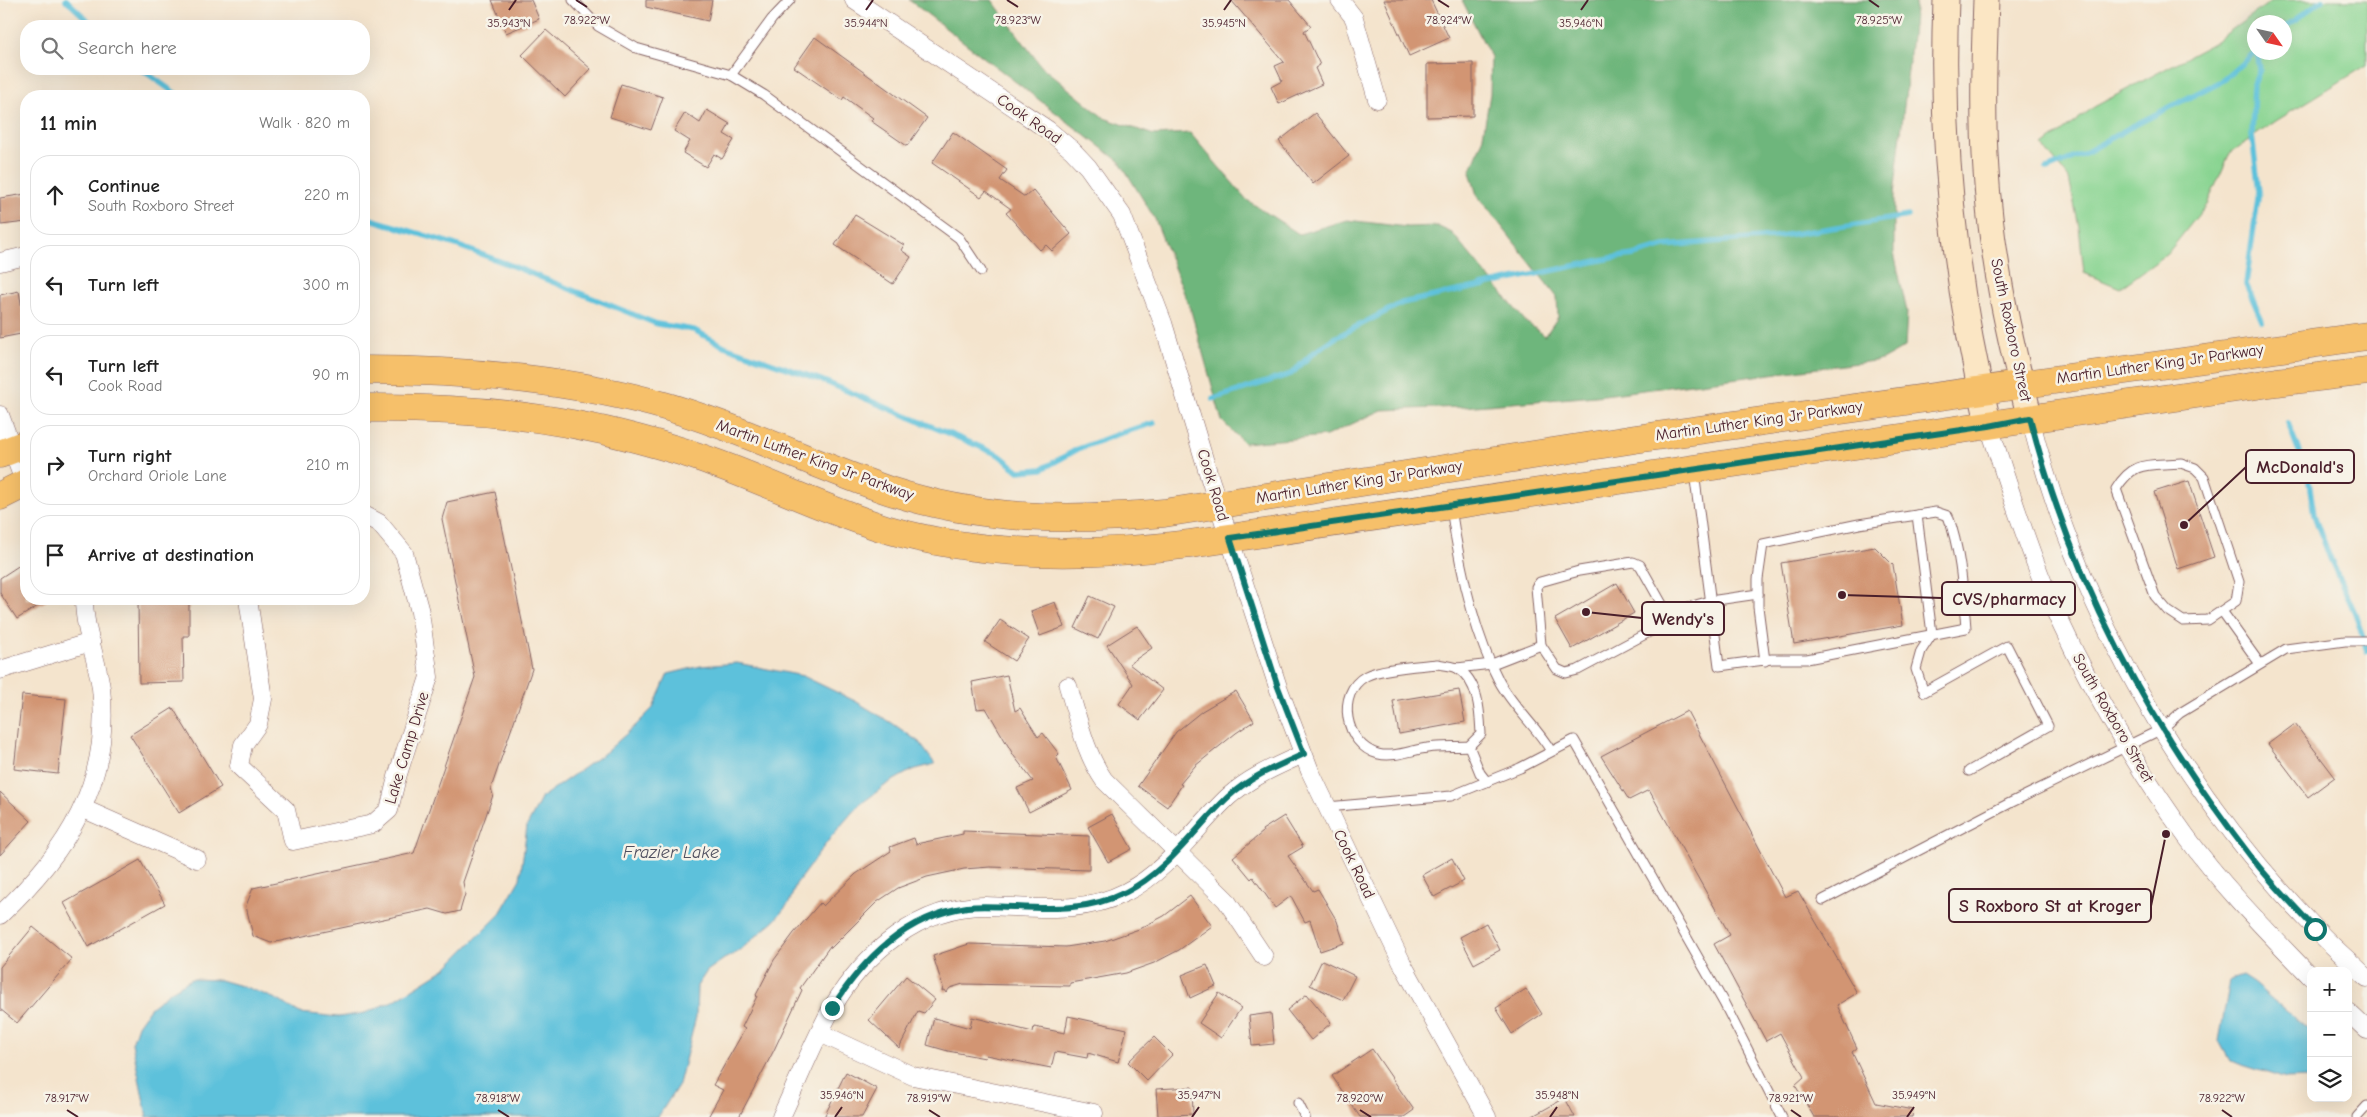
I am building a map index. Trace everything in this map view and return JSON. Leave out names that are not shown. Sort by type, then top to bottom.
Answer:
[{"type":"main road","name":"Martin Luther King Jr Parkway","points":[[370,370],[430,370],[501,376],[571,385],[655,403],[747,434],[811,462],[891,491],[941,504],[997,514],[1048,519],[1102,519],[1164,514],[1645,438],[2367,336]]},
{"type":"main road","name":"Martin Luther King Jr Parkway","points":[[370,408],[469,410],[518,415],[598,429],[675,449],[715,462],[836,511],[928,540],[1024,552],[1101,553],[1162,548],[1989,426],[2030,418],[2277,382],[2367,371]]},
{"type":"main road","points":[[0,496],[20,487]]},
{"type":"street","name":"Cook Road","points":[[854,0],[1048,130],[1072,150],[1088,167],[1122,215],[1163,323],[1278,687],[1304,754],[1327,807],[1402,963],[1487,1117]]},
{"type":"street","points":[[1340,0],[1354,18],[1377,99]]},
{"type":"street","name":"South Roxboro Street","points":[[1946,0],[1947,163],[1958,262],[1980,390],[1989,426],[2013,502],[2046,590],[2074,652],[2146,777],[2186,836],[2238,902],[2307,973]]},
{"type":"street","name":"South Roxboro Street","points":[[1986,0],[1984,127],[1986,174],[1995,262],[2042,465],[2069,543],[2107,630],[2162,729],[2198,785],[2253,859],[2315,929],[2367,978]]},
{"type":"street","points":[[0,262],[20,257]]},
{"type":"street","points":[[0,415],[20,468]]},
{"type":"street","name":"Lake Camp Drive","points":[[249,605],[263,699],[258,724],[243,745],[239,766],[286,810],[293,842],[373,824],[389,810],[397,777],[429,677],[420,612],[404,553],[379,523],[370,518]]},
{"type":"street","points":[[0,915],[42,873],[84,809],[95,774],[102,728],[101,688],[86,623],[84,605]]},
{"type":"street","points":[[0,670],[91,642]]},
{"type":"street","points":[[1068,686],[1096,768],[1104,780],[1226,900],[1264,957]]},
{"type":"street","points":[[781,1117],[820,1033],[845,989],[875,953],[897,934],[920,921],[943,912],[968,907],[1060,909],[1097,903],[1128,891],[1154,873],[1240,787],[1262,773],[1304,754]]},
{"type":"street","points":[[84,809],[197,859]]},
{"type":"street","points":[[2352,1016],[2367,1030]]},
{"type":"street","points":[[820,1033],[914,1076],[1094,1114]]},
{"type":"lane","points":[[573,0],[598,26],[636,48],[731,76],[764,95],[959,238],[981,271]]},
{"type":"lane","points":[[731,76],[772,20],[790,0]]},
{"type":"lane","points":[[2182,463],[2194,468],[2204,477],[2239,582],[2236,601],[2222,611],[2208,620],[2183,621],[2168,611],[2155,596],[2116,489],[2125,474],[2136,467],[2182,463]]},
{"type":"lane","points":[[1694,470],[1719,666],[1807,659],[1966,628],[1962,580],[1953,528],[1948,516],[1936,512],[1860,524],[1763,544],[1758,607],[1765,661]]},
{"type":"lane","points":[[1450,506],[1458,557],[1468,597],[1492,664],[1499,680],[1519,711],[1551,751]]},
{"type":"lane","points":[[1917,515],[1932,634],[1921,651],[1916,669],[1923,690],[2007,646],[2048,726],[1968,771]]},
{"type":"lane","points":[[1668,613],[1640,565],[1633,562],[1579,571],[1540,582],[1536,587],[1541,645],[1557,669],[1566,673],[1655,629],[1668,613],[1710,601],[1758,594]]},
{"type":"lane","points":[[2222,611],[2260,664]]},
{"type":"lane","points":[[1823,900],[2010,803],[2162,729],[2180,713],[2286,649],[2345,640],[2367,641]]},
{"type":"lane","points":[[1457,668],[1470,682],[1480,708],[1481,734],[1469,746],[1427,748],[1397,755],[1378,754],[1363,746],[1350,725],[1346,701],[1354,684],[1368,675],[1437,664],[1457,668],[1492,664],[1541,645]]},
{"type":"lane","points":[[1327,807],[1451,796],[1487,782],[1574,740],[1686,934],[1782,1117]]},
{"type":"lane","points":[[1469,746],[1480,773],[1487,782]]},
{"type":"lane","points":[[1298,1103],[1305,1117]]},
{"type":"lane","points":[[2357,1117],[2367,1106]]},
{"type":"green space","points":[[909,0],[992,0],[1041,66],[1104,118],[1154,135],[1190,133],[1247,200],[1299,234],[1347,220],[1407,227],[1437,226],[1452,233],[1526,322],[1545,336],[1558,317],[1557,297],[1477,195],[1470,172],[1482,142],[1490,94],[1491,57],[1462,0],[1916,0],[1894,195],[1894,253],[1907,312],[1905,347],[1882,360],[1596,396],[1463,407],[1382,410],[1326,436],[1244,443],[1222,421],[1191,311],[1155,219],[1120,162]]},
{"type":"green space","points":[[2273,0],[2367,0],[2367,65],[2276,121],[2230,153],[2207,204],[2167,254],[2120,288],[2084,273],[2079,227],[2069,179],[2043,146],[2094,107],[2212,44],[2247,19],[2247,60],[2292,60],[2292,15],[2252,15]]},
{"type":"water","name":"Frazier Lake","points":[[737,663],[803,676],[855,701],[919,742],[935,764],[912,770],[887,784],[857,807],[831,837],[796,884],[789,903],[775,920],[738,952],[707,971],[697,986],[696,1017],[679,1084],[658,1117],[147,1117],[132,1043],[138,1025],[150,1008],[171,991],[191,979],[220,980],[276,999],[300,1013],[339,1017],[365,1013],[395,1000],[446,968],[499,915],[520,879],[527,826],[542,797],[606,752],[635,726],[653,708],[668,674],[701,666]]},
{"type":"water","points":[[2242,976],[2307,1029],[2307,1078],[2286,1079],[2230,1061],[2219,1041],[2230,980]]},
{"type":"building","points":[[492,0],[531,0],[539,19],[506,33]]},
{"type":"building","points":[[646,0],[712,0],[708,21],[646,7]]},
{"type":"building","points":[[1231,0],[1289,0],[1311,26],[1304,31],[1320,65],[1315,68],[1322,84],[1279,104],[1271,87],[1282,81],[1275,66],[1284,62]]},
{"type":"building","points":[[1384,0],[1431,0],[1449,38],[1409,56]]},
{"type":"building","points":[[546,30],[591,69],[565,97],[522,55]]},
{"type":"building","points":[[815,37],[927,118],[907,146],[871,121],[873,118],[844,97],[842,100],[794,67]]},
{"type":"building","points":[[1473,63],[1473,116],[1427,117],[1427,64]]},
{"type":"building","points":[[621,84],[663,97],[651,130],[610,117]]},
{"type":"building","points":[[707,110],[730,124],[724,134],[734,140],[722,159],[714,154],[706,167],[683,153],[690,141],[674,131],[685,113],[700,123]]},
{"type":"building","points":[[1315,113],[1349,156],[1313,184],[1279,141]]},
{"type":"building","points":[[953,132],[1007,170],[1000,180],[1025,197],[1033,190],[1071,234],[1052,251],[1046,245],[1040,250],[1006,213],[1011,209],[986,191],[981,197],[932,163]]},
{"type":"building","points":[[20,195],[20,223],[1,225],[0,198]]},
{"type":"building","points":[[855,215],[904,245],[901,250],[911,257],[893,284],[835,245]]},
{"type":"building","points":[[19,291],[20,334],[0,338],[0,295]]},
{"type":"building","points":[[2189,481],[2214,557],[2178,569],[2154,492]]},
{"type":"building","points":[[495,492],[532,669],[491,788],[493,795],[463,882],[465,894],[460,911],[447,914],[430,909],[271,943],[253,936],[246,906],[253,888],[414,853],[475,677],[442,519],[447,502]]},
{"type":"building","points":[[1875,547],[1893,565],[1903,625],[1794,644],[1781,563]]},
{"type":"building","points":[[20,565],[20,605],[39,605],[17,619],[0,593],[0,578]]},
{"type":"building","points":[[1617,583],[1634,613],[1572,649],[1555,619]]},
{"type":"building","points":[[1090,596],[1114,607],[1098,639],[1075,628]]},
{"type":"building","points":[[1055,602],[1064,627],[1040,636],[1031,611]]},
{"type":"building","points":[[138,605],[189,605],[189,636],[183,636],[184,682],[139,683]]},
{"type":"building","points":[[1000,620],[1029,639],[1014,661],[985,642]]},
{"type":"building","points":[[1137,626],[1152,648],[1129,664],[1163,690],[1140,720],[1119,704],[1133,684],[1107,645]]},
{"type":"building","points":[[1007,675],[1015,711],[1020,708],[1038,737],[1043,733],[1059,754],[1056,757],[1072,790],[1029,812],[1017,788],[1033,781],[1014,756],[986,708],[977,709],[972,682]]},
{"type":"building","points":[[1459,690],[1465,722],[1399,734],[1393,701]]},
{"type":"building","points":[[1236,691],[1254,721],[1195,766],[1180,784],[1182,785],[1167,807],[1138,786],[1176,732],[1202,711]]},
{"type":"building","points":[[22,695],[66,699],[58,774],[14,769]]},
{"type":"building","points":[[173,708],[221,787],[179,813],[130,735]]},
{"type":"building","points":[[1687,711],[1785,897],[1798,891],[1857,993],[1837,1005],[1857,1048],[1852,1052],[1876,1103],[1913,1110],[1912,1117],[1814,1117],[1795,1085],[1804,1077],[1780,1033],[1766,1041],[1714,944],[1730,935],[1649,790],[1629,800],[1601,756]]},
{"type":"building","points":[[2295,724],[2335,777],[2308,797],[2268,744]]},
{"type":"building","points":[[0,792],[31,821],[0,855]]},
{"type":"building","points":[[1112,814],[1132,849],[1108,862],[1088,827]]},
{"type":"building","points":[[1284,816],[1303,847],[1288,856],[1313,891],[1318,889],[1337,921],[1344,943],[1320,951],[1310,920],[1305,922],[1291,896],[1275,908],[1253,877],[1251,879],[1233,857],[1263,832],[1262,830]]},
{"type":"building","points":[[963,831],[1089,836],[1089,870],[990,867],[964,869],[927,877],[898,888],[877,902],[831,948],[830,946],[800,988],[802,990],[774,1050],[739,1117],[708,1117],[723,1090],[713,1085],[745,1029],[742,1027],[774,960],[820,903],[823,906],[856,874],[891,851],[890,847],[914,838],[916,844],[963,834]]},
{"type":"building","points":[[1452,858],[1464,881],[1434,897],[1422,875]]},
{"type":"building","points":[[140,860],[165,904],[88,947],[64,903]]},
{"type":"building","points":[[1190,896],[1212,926],[1179,950],[1154,963],[1126,973],[1070,983],[1070,986],[963,984],[950,988],[946,993],[944,990],[942,991],[943,987],[933,956],[969,944],[1066,947],[1105,941],[1139,929],[1164,916]]},
{"type":"building","points":[[1486,923],[1500,950],[1474,964],[1460,937]]},
{"type":"building","points":[[33,927],[72,959],[17,1023],[0,1009],[0,967]]},
{"type":"building","points":[[1322,960],[1355,976],[1343,1000],[1310,985]]},
{"type":"building","points":[[1207,965],[1216,986],[1190,998],[1182,975]]},
{"type":"building","points":[[906,976],[935,1000],[924,1013],[918,1011],[899,1048],[869,1020]]},
{"type":"building","points":[[1526,989],[1542,1014],[1512,1034],[1496,1008]]},
{"type":"building","points":[[1219,993],[1241,1008],[1221,1038],[1199,1023]]},
{"type":"building","points":[[1307,994],[1331,1023],[1311,1040],[1287,1010]]},
{"type":"building","points":[[1271,1013],[1274,1044],[1252,1046],[1249,1016]]},
{"type":"building","points":[[1068,1016],[1127,1029],[1118,1062],[1088,1053],[1087,1058],[1055,1052],[1051,1068],[986,1055],[985,1058],[927,1045],[934,1018],[970,1028],[972,1017],[1033,1032],[1034,1027],[1065,1033]]},
{"type":"building","points":[[1154,1037],[1172,1055],[1147,1081],[1128,1062]]},
{"type":"building","points":[[1372,1049],[1414,1110],[1404,1117],[1360,1117],[1332,1076]]},
{"type":"building","points":[[846,1072],[877,1089],[862,1117],[824,1117]]},
{"type":"building","points":[[1192,1087],[1193,1114],[1158,1116],[1156,1089]]},
{"type":"building","points":[[1565,1098],[1575,1117],[1531,1117]]},
{"type":"waterway","points":[[66,0],[88,20]]},
{"type":"waterway","points":[[2292,22],[2322,0]]},
{"type":"waterway","points":[[2047,169],[2087,152],[2129,128],[2223,80],[2247,59]]},
{"type":"waterway","points":[[2258,60],[2260,69],[2254,84],[2252,135],[2259,191],[2246,284],[2262,321]]},
{"type":"waterway","points":[[149,75],[171,90]]},
{"type":"waterway","points":[[1213,399],[1291,374],[1313,353],[1335,338],[1402,303],[1611,258],[1634,255],[1664,246],[1773,237],[1908,216]]},
{"type":"waterway","points":[[370,219],[453,244],[505,263],[657,324],[694,330],[724,346],[821,380],[999,455],[1019,471],[1042,469],[1078,449],[1154,423]]},
{"type":"waterway","points":[[2288,423],[2308,475],[2314,515],[2330,558],[2355,613],[2367,651]]},
{"type":"place","name":"McDonald's","points":[[2184,525]]},
{"type":"place","name":"CVS/pharmacy","points":[[1842,595]]},
{"type":"place","name":"Wendy's","points":[[1586,612]]},
{"type":"place","name":"S Roxboro St at Kroger","points":[[2166,834]]},
{"type":"route","points":[[832,1008],[875,953],[897,934],[920,921],[943,912],[968,907],[1060,909],[1081,907],[1105,901],[1128,891],[1154,873],[1240,787],[1262,773],[1304,754],[1278,687],[1230,538],[1989,426],[2030,418],[2042,465],[2069,543],[2107,630],[2152,715],[2198,785],[2253,859],[2315,929]]}]
